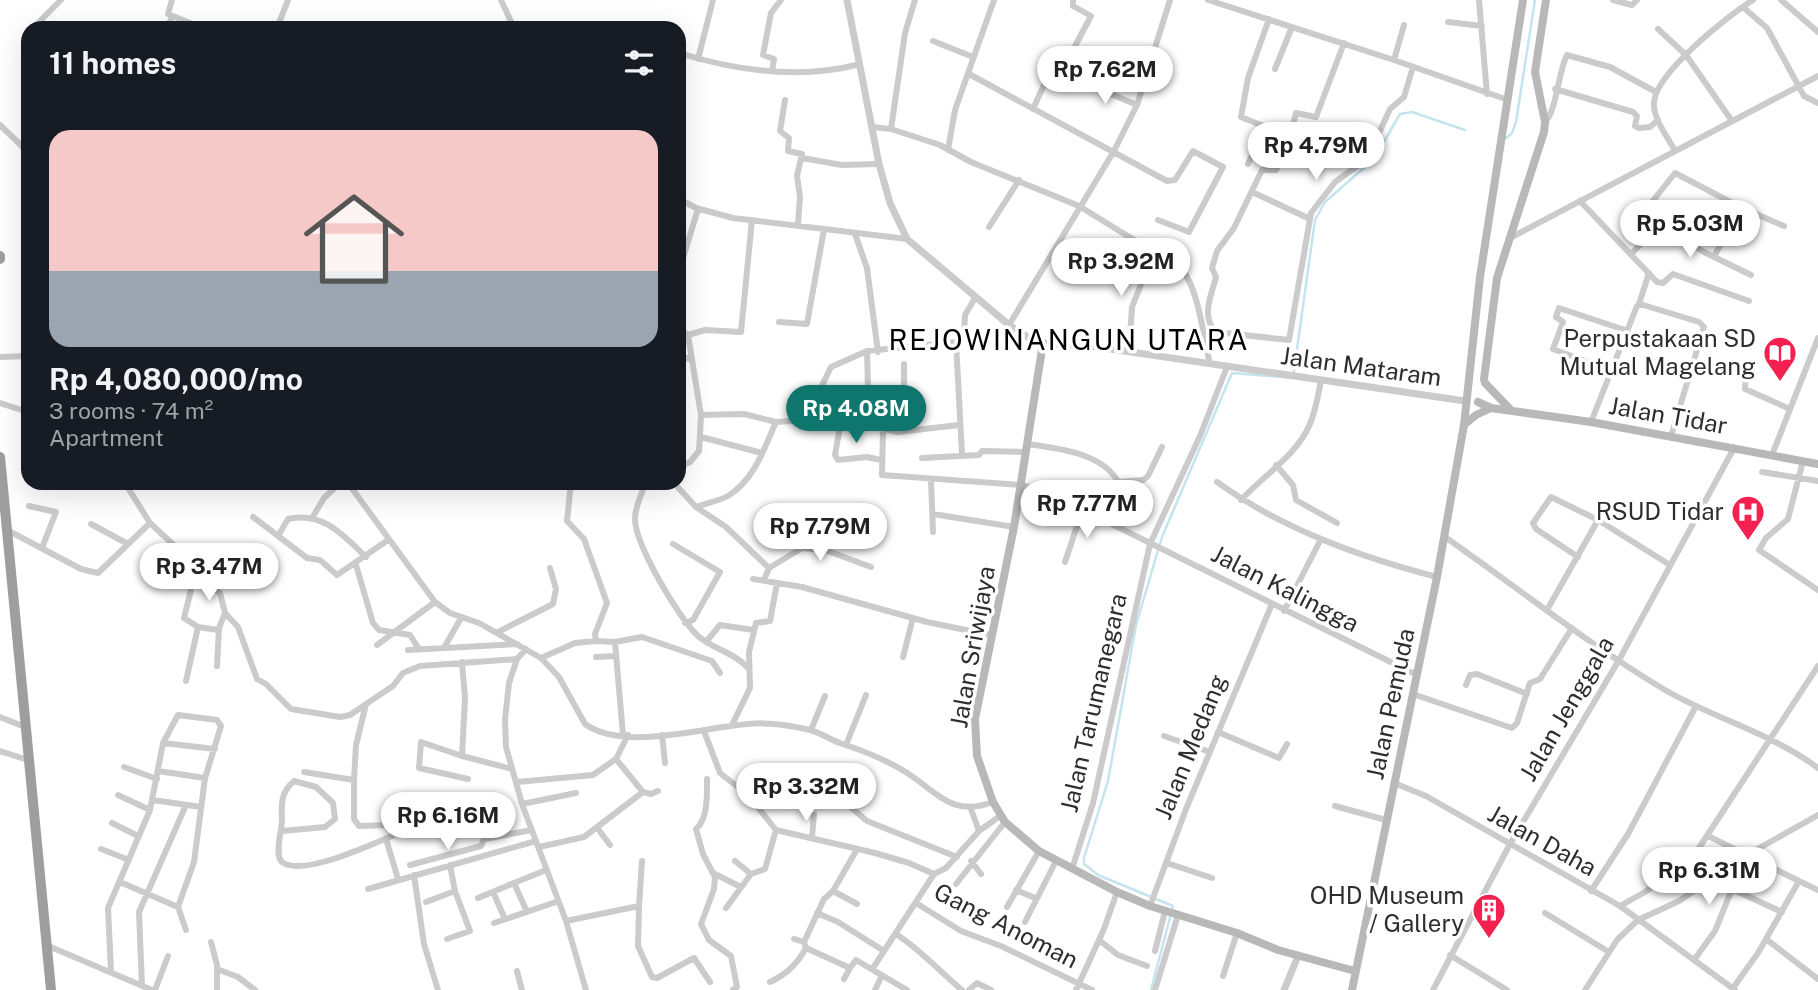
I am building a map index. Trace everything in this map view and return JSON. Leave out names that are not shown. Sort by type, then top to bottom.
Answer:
[{"type":"highway","points":[[0,457],[51,990]]},
{"type":"main road","name":"Jalan Pemuda","points":[[1352,990],[1437,577],[1464,425],[1466,387],[1499,141],[1508,100],[1522,0]]},
{"type":"main road","points":[[1510,409],[1484,382],[1497,278],[1545,122],[1535,83],[1546,0]]},
{"type":"main road","name":"Jalan Sriwijaya","points":[[1043,343],[1014,527],[990,635],[974,733],[990,803],[1003,819],[1038,850],[1117,892],[1150,906],[1237,933],[1298,956],[1355,971]]},
{"type":"main road","points":[[1478,402],[1489,397],[1489,387]]},
{"type":"main road","points":[[1465,401],[1478,402],[1491,408]]},
{"type":"main road","points":[[1464,425],[1475,415],[1491,408]]},
{"type":"main road","name":"Jalan Tidar","points":[[1491,408],[1591,422],[1818,464]]},
{"type":"street","points":[[40,21],[61,0]]},
{"type":"street","points":[[172,0],[167,11],[172,17],[183,21]]},
{"type":"street","points":[[280,21],[288,0]]},
{"type":"street","points":[[501,0],[511,21]]},
{"type":"street","points":[[698,59],[713,1],[704,0]]},
{"type":"street","points":[[772,71],[774,60],[763,55],[763,47],[773,10],[781,0]]},
{"type":"street","points":[[847,0],[879,164],[890,203],[907,239],[1009,325],[1043,343]]},
{"type":"street","points":[[891,129],[905,33],[915,0]]},
{"type":"street","points":[[948,150],[955,110],[970,74],[973,57],[994,0]]},
{"type":"street","points":[[1033,109],[1047,78],[1057,80],[1091,16],[1073,6],[1073,0]]},
{"type":"street","points":[[1009,325],[1114,151],[1136,106],[1170,0]]},
{"type":"street","points":[[1208,0],[1227,3],[1508,100]]},
{"type":"street","points":[[1479,0],[1487,94]]},
{"type":"street","points":[[1613,0],[1632,5],[1637,0]]},
{"type":"street","points":[[1675,151],[1658,120],[1654,102],[1656,92],[1686,55],[1743,6],[1754,0]]},
{"type":"street","points":[[1781,0],[1818,32]]},
{"type":"street","points":[[1743,6],[1767,28],[1804,96],[1818,103]]},
{"type":"street","points":[[170,21],[172,17]]},
{"type":"street","points":[[1269,19],[1248,78],[1241,115],[1243,119],[1288,136]]},
{"type":"street","points":[[1448,22],[1482,26]]},
{"type":"street","points":[[1394,60],[1404,25]]},
{"type":"street","points":[[1275,69],[1292,27]]},
{"type":"street","points":[[1658,29],[1686,55],[1732,121]]},
{"type":"street","points":[[933,41],[973,57]]},
{"type":"street","points":[[1343,43],[1316,117],[1298,111],[1276,170],[1264,168],[1212,264],[1216,277],[1208,306],[1211,326],[1216,332],[1289,340],[1308,218],[1322,195],[1367,159],[1390,109],[1404,97],[1413,67]]},
{"type":"street","points":[[686,55],[772,71],[829,72],[859,64]]},
{"type":"street","points":[[1545,122],[1550,116],[1555,89],[1567,55],[1610,67],[1656,92]]},
{"type":"street","points":[[970,74],[1167,181],[1175,180],[1193,151],[1223,167],[1189,232],[1158,220]]},
{"type":"street","points":[[1510,237],[1818,76]]},
{"type":"street","points":[[1085,83],[1136,106]]},
{"type":"street","points":[[1555,89],[1633,113],[1637,116],[1635,125],[1639,128],[1650,127],[1658,120]]},
{"type":"street","points":[[785,100],[780,131],[789,138],[788,150],[802,154],[797,176],[800,197],[798,225]]},
{"type":"street","points":[[0,125],[21,145]]},
{"type":"street","points":[[872,127],[891,129],[948,150],[1079,206],[1187,275],[1210,364]]},
{"type":"street","points":[[1248,164],[1265,127]]},
{"type":"street","points":[[802,158],[842,165],[879,164]]},
{"type":"street","points":[[1751,275],[1660,225],[1644,212],[1675,173],[1742,208],[1784,226]]},
{"type":"street","points":[[989,227],[1019,180]]},
{"type":"street","points":[[1252,192],[1308,218]]},
{"type":"street","points":[[1580,201],[1658,283],[1673,274],[1749,301]]},
{"type":"street","points":[[686,202],[698,209],[752,220],[907,239]]},
{"type":"street","points":[[1714,256],[1742,208]]},
{"type":"street","points":[[686,248],[698,209]]},
{"type":"street","points":[[686,464],[699,451],[701,437],[701,415],[688,335],[717,330],[741,332],[752,220]]},
{"type":"street","points":[[1632,254],[1660,225]]},
{"type":"street","points":[[779,322],[807,324],[824,229]]},
{"type":"street","points":[[855,234],[867,268],[878,352]]},
{"type":"street","points":[[1129,352],[1132,307],[1154,253]]},
{"type":"street","points":[[1591,422],[1649,274]]},
{"type":"street","points":[[701,415],[744,414],[776,422],[790,421],[809,412],[831,367],[867,351],[878,352],[956,342],[964,336],[965,315],[975,298]]},
{"type":"street","points":[[1639,304],[1699,322],[1704,327],[1671,436]]},
{"type":"street","points":[[1590,363],[1553,349],[1563,323],[1556,317],[1559,308],[1628,331]]},
{"type":"street","points":[[1772,455],[1818,338]]},
{"type":"street","points":[[956,342],[962,454]]},
{"type":"street","name":"Jalan Mataram","points":[[1043,343],[1129,352],[1465,401]]},
{"type":"street","points":[[867,351],[869,426]]},
{"type":"street","points":[[0,357],[21,356]]},
{"type":"street","points":[[686,358],[690,359]]},
{"type":"street","points":[[904,364],[904,402]]},
{"type":"street","name":"Jalan Tarumanegara","points":[[1072,869],[1093,803],[1150,544],[1200,436],[1227,367]]},
{"type":"street","points":[[1746,376],[1745,389],[1790,409]]},
{"type":"street","points":[[1241,500],[1290,454],[1306,432],[1321,381]]},
{"type":"street","points":[[870,394],[884,397],[888,402],[917,402]]},
{"type":"street","points":[[0,403],[21,410]]},
{"type":"street","points":[[809,412],[883,430],[919,432],[960,425]]},
{"type":"street","points":[[841,421],[835,455],[838,460],[867,457],[881,460],[883,430]]},
{"type":"street","points":[[696,507],[726,498],[743,484],[762,453],[776,422]]},
{"type":"street","points":[[701,437],[762,453]]},
{"type":"street","points":[[1118,482],[1143,480],[1148,477],[1162,447]]},
{"type":"street","points":[[922,458],[979,455],[982,451],[995,450],[1061,448],[1113,471],[1118,482],[1102,520]]},
{"type":"street","name":"Jalan Jenggala","points":[[1433,990],[1510,844],[1619,660],[1734,448]]},
{"type":"street","name":"Jalan Kalingga","points":[[881,460],[882,475],[1021,485],[1083,508],[1102,520],[1417,675]]},
{"type":"street","points":[[1803,461],[1788,519],[1766,538],[1759,550],[1818,590]]},
{"type":"street","points":[[1276,465],[1293,485],[1296,500],[1337,523]]},
{"type":"street","points":[[1762,472],[1818,481]]},
{"type":"street","points":[[931,480],[933,532]]},
{"type":"street","points":[[1217,482],[1241,500],[1321,539],[1437,577]]},
{"type":"street","points":[[129,490],[150,523],[177,548],[200,578],[220,593],[225,613],[238,627],[257,679],[266,684],[286,706],[340,716],[350,715],[393,687],[403,674],[419,666],[516,659]]},
{"type":"street","points":[[312,518],[324,498],[333,490]]},
{"type":"street","points":[[353,490],[435,602],[461,618],[498,632],[541,658],[559,677],[585,724],[604,733],[626,735],[668,734],[770,723],[811,730],[902,769],[943,800],[971,809],[990,803]]},
{"type":"street","points":[[569,490],[567,521],[584,539],[607,603],[595,634],[596,640]]},
{"type":"street","points":[[644,490],[635,519],[639,536],[661,585],[685,624],[706,642],[748,668]]},
{"type":"street","points":[[680,490],[696,507],[726,527],[769,568]]},
{"type":"street","points":[[1578,557],[1536,529],[1533,523],[1550,497],[1598,520],[1670,565]]},
{"type":"street","points":[[29,506],[56,512],[42,548]]},
{"type":"street","points":[[1065,562],[1083,508]]},
{"type":"street","points":[[933,514],[1014,527]]},
{"type":"street","points":[[253,517],[307,558],[320,560],[337,575],[356,565],[388,540]]},
{"type":"street","points":[[278,536],[288,519],[312,518],[333,526],[366,558]]},
{"type":"street","points":[[1547,610],[1598,520]]},
{"type":"street","points":[[6,530],[92,574],[105,569],[150,523]]},
{"type":"street","points":[[92,524],[128,544]]},
{"type":"street","points":[[1444,537],[1619,660],[1696,706],[1771,738],[1818,768]]},
{"type":"street","points":[[1284,611],[1321,539]]},
{"type":"street","points":[[673,544],[720,572],[693,620],[685,624]]},
{"type":"street","points":[[764,580],[769,568],[802,548],[825,550],[871,567]]},
{"type":"street","points":[[356,565],[373,623],[379,630],[414,637],[419,649]]},
{"type":"street","points":[[498,632],[553,604],[556,589],[550,568]]},
{"type":"street","points":[[200,578],[192,586],[184,618],[198,626],[218,630]]},
{"type":"street","points":[[753,579],[990,635]]},
{"type":"street","points":[[733,725],[749,692],[751,682],[748,668],[753,630],[756,623],[770,621],[777,583]]},
{"type":"street","points":[[377,645],[435,602]]},
{"type":"street","name":"Jalan Medang","points":[[1150,906],[1218,732],[1272,604]]},
{"type":"street","points":[[217,666],[218,630],[225,613]]},
{"type":"street","points":[[444,646],[461,618]]},
{"type":"street","points":[[903,657],[913,618]]},
{"type":"street","points":[[706,642],[720,625],[753,630]]},
{"type":"street","points":[[186,681],[198,626]]},
{"type":"street","points":[[1413,694],[1512,727],[1517,723],[1530,684],[1540,679],[1572,628]]},
{"type":"street","points":[[541,658],[575,643],[596,640],[615,642],[642,637],[712,660],[720,673]]},
{"type":"street","points":[[517,782],[593,775],[616,759],[626,735],[615,642]]},
{"type":"street","points":[[408,650],[519,644]]},
{"type":"street","points":[[526,649],[516,659],[509,683],[505,719],[506,747],[522,804],[556,902],[566,921],[586,990]]},
{"type":"street","points":[[596,657],[615,656]]},
{"type":"street","points":[[462,662],[465,698],[462,757]]},
{"type":"street","points":[[1620,906],[1686,862],[1708,836],[1818,666]]},
{"type":"street","points":[[1466,685],[1470,675],[1476,674],[1527,694]]},
{"type":"street","points":[[846,745],[866,695]]},
{"type":"street","points":[[811,730],[825,696]]},
{"type":"street","points":[[366,704],[356,745],[355,824],[364,827],[420,824],[462,815]]},
{"type":"street","points":[[1591,891],[1628,834],[1696,706]]},
{"type":"street","points":[[111,971],[107,914],[150,810],[163,743],[175,719],[185,714],[220,722],[215,749],[205,778],[194,862],[178,907],[186,930]]},
{"type":"street","points":[[0,717],[25,727]]},
{"type":"street","points":[[704,731],[720,773],[748,795],[776,830],[909,863],[934,874]]},
{"type":"street","points":[[1218,732],[1279,758],[1287,744]]},
{"type":"street","points":[[665,763],[668,734]]},
{"type":"street","points":[[1164,736],[1210,752]]},
{"type":"street","points":[[468,779],[419,768],[421,742],[462,757],[512,769]]},
{"type":"street","points":[[163,743],[215,749]]},
{"type":"street","points":[[0,751],[28,760]]},
{"type":"street","points":[[616,759],[643,792],[651,794],[658,791]]},
{"type":"street","points":[[124,767],[157,779]]},
{"type":"street","points":[[158,771],[205,778]]},
{"type":"street","points":[[304,772],[354,780]]},
{"type":"street","points":[[707,779],[706,808],[701,825],[695,829],[703,854],[714,874],[715,886],[705,908],[701,928],[709,940],[730,954],[737,987],[733,990]]},
{"type":"street","points":[[828,780],[847,804],[867,821],[957,857]]},
{"type":"street","points":[[282,831],[329,824],[335,819],[333,803],[316,788],[303,781],[295,781],[284,793],[281,803],[279,856],[284,863],[293,865],[323,862],[420,824]]},
{"type":"street","name":"Jalan Daha","points":[[1394,783],[1426,796],[1620,906],[1734,989]]},
{"type":"street","points":[[368,888],[538,844],[584,837],[598,829],[643,792]]},
{"type":"street","points":[[522,804],[576,793]]},
{"type":"street","points":[[118,795],[150,810]]},
{"type":"street","points":[[153,800],[201,807]]},
{"type":"street","points":[[435,803],[438,821]]},
{"type":"street","points":[[425,805],[446,803]]},
{"type":"street","points":[[142,986],[139,912],[186,805]]},
{"type":"street","points":[[1335,806],[1386,820]]},
{"type":"street","points":[[971,809],[979,831]]},
{"type":"street","points":[[812,837],[814,815]]},
{"type":"street","points":[[1585,990],[1609,952],[1638,919],[1679,901],[1747,855],[1818,815]]},
{"type":"street","points":[[873,968],[934,874],[946,869],[979,831],[1003,819]]},
{"type":"street","points":[[956,884],[1003,819]]},
{"type":"street","points":[[112,822],[138,836]]},
{"type":"street","points":[[598,829],[610,845]]},
{"type":"street","points":[[410,865],[481,846],[484,839],[532,830]]},
{"type":"street","points":[[726,908],[751,874],[765,869],[776,830]]},
{"type":"street","points":[[1708,836],[1818,890]]},
{"type":"street","points":[[386,839],[398,879]]},
{"type":"street","points":[[101,849],[129,860]]},
{"type":"street","points":[[770,982],[795,965],[817,913],[856,850]]},
{"type":"street","points":[[1007,907],[1038,850]]},
{"type":"street","points":[[759,854],[769,853]]},
{"type":"street","points":[[736,861],[751,874]]},
{"type":"street","points":[[971,861],[981,873]]},
{"type":"street","points":[[1025,922],[1056,861]]},
{"type":"street","points":[[642,862],[638,946],[647,969],[657,978],[694,958],[710,982]]},
{"type":"street","points":[[1167,863],[1212,878]]},
{"type":"street","points":[[447,939],[470,931],[455,891],[450,865]]},
{"type":"street","points":[[478,898],[546,870]]},
{"type":"street","points":[[714,874],[741,887]]},
{"type":"street","points":[[414,875],[425,944],[438,990]]},
{"type":"street","points":[[1734,989],[1799,881]]},
{"type":"street","points":[[120,882],[178,907]]},
{"type":"street","points":[[514,883],[527,912]]},
{"type":"street","points":[[1694,960],[1714,931],[1732,889],[1782,912]]},
{"type":"street","points":[[1016,890],[1035,898]]},
{"type":"street","points":[[426,902],[455,891]]},
{"type":"street","points":[[833,891],[857,904]]},
{"type":"street","points":[[493,892],[505,919]]},
{"type":"street","points":[[1078,987],[1100,940],[1117,892]]},
{"type":"street","points":[[494,923],[556,902]]},
{"type":"street","name":"Gang Anoman","points":[[916,903],[961,931],[1001,946],[1078,987],[1092,990]]},
{"type":"street","points":[[566,921],[639,906]]},
{"type":"street","points":[[817,913],[838,922],[884,951]]},
{"type":"street","points":[[1155,951],[1172,913]]},
{"type":"street","points":[[1155,990],[1172,913]]},
{"type":"street","points":[[1545,913],[1609,952]]},
{"type":"street","points":[[1223,976],[1237,933]]},
{"type":"street","points":[[896,934],[923,953],[933,966],[962,990]]},
{"type":"street","points":[[794,939],[850,968]]},
{"type":"street","points":[[1766,939],[1818,979]]},
{"type":"street","points":[[1100,940],[1118,955],[1147,966]]},
{"type":"street","points":[[211,942],[218,990]]},
{"type":"street","points":[[46,945],[154,990],[168,956]]},
{"type":"street","points":[[1450,955],[1507,990]]},
{"type":"street","points":[[1284,990],[1298,956]]},
{"type":"street","points":[[844,979],[855,960],[907,990]]},
{"type":"street","points":[[217,969],[239,977],[255,990]]},
{"type":"street","points":[[517,971],[522,990]]},
{"type":"street","points":[[875,990],[882,975]]},
{"type":"street","points":[[1718,990],[1724,982]]},
{"type":"street","points":[[969,990],[977,983],[991,990]]},
{"type":"waterway","points":[[1506,138],[1512,133],[1516,122],[1535,0]]},
{"type":"waterway","points":[[1151,990],[1173,906],[1098,875],[1084,864],[1084,858],[1108,781],[1136,625],[1162,537],[1232,373],[1293,378],[1315,220],[1325,202],[1374,159],[1400,114],[1412,112],[1465,130]]},
{"type":"place","name":"Perpustakaan SD Mutual Magelang","points":[[1780,383]]},
{"type":"place","name":"RSUD Tidar","points":[[1748,542]]},
{"type":"place","name":"OHD Museum / Gallery","points":[[1489,940]]},
{"type":"district","name":"REJOWINANGUN UTARA","points":[[1069,340]]}]
